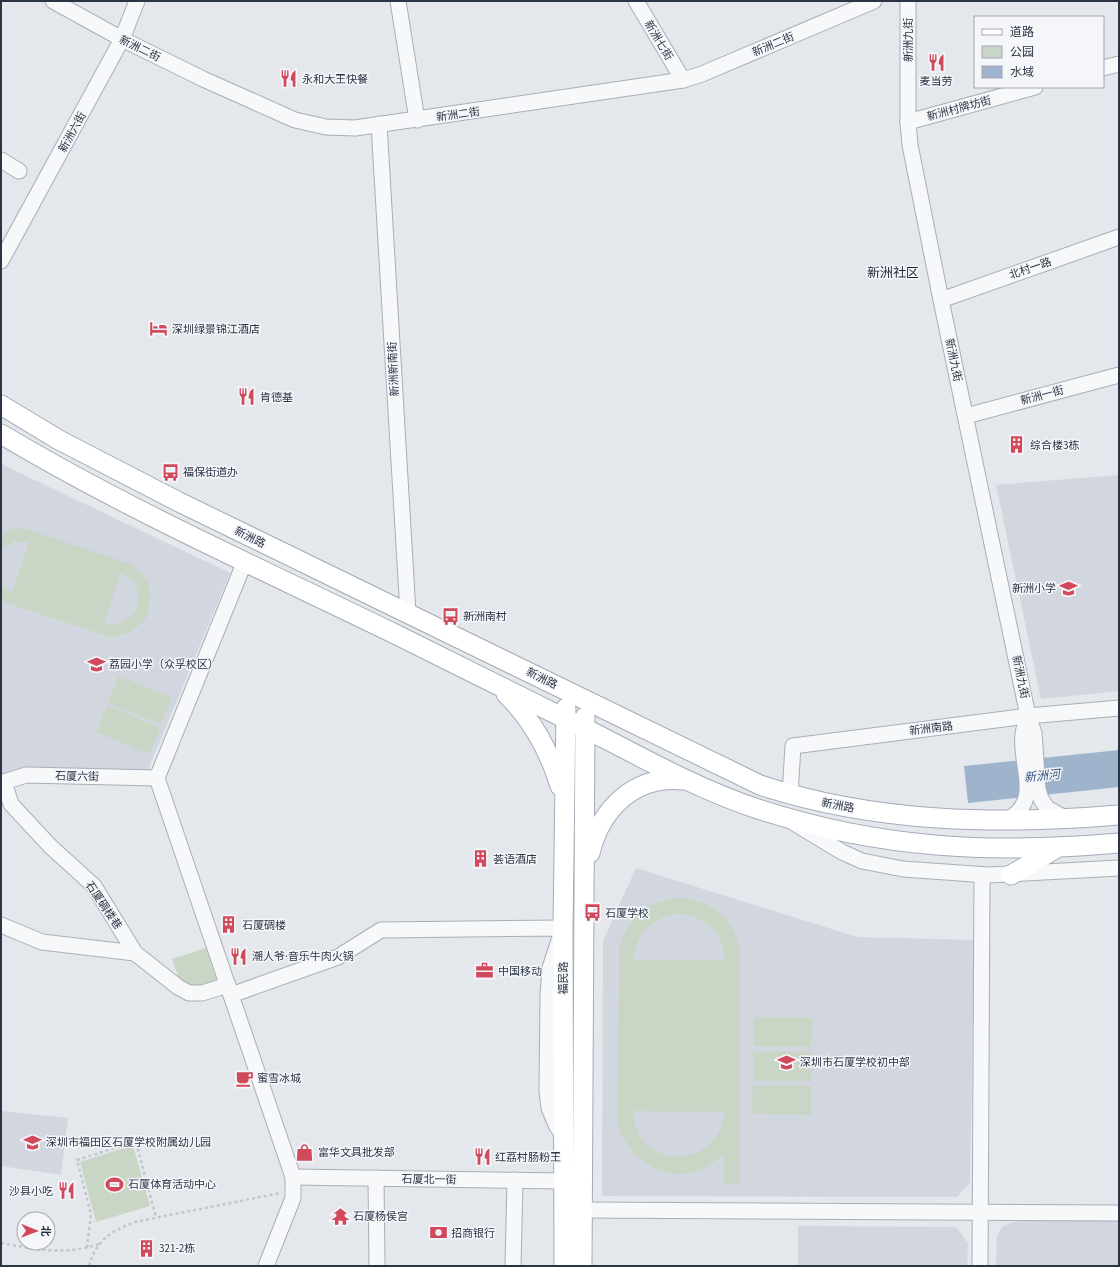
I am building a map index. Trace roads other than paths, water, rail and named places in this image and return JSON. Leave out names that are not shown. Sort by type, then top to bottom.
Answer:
[{"type":"main road","name":"新洲路","points":[[1,405],[59,440],[119,472],[567,690],[730,772],[782,792],[834,804],[917,816],[1005,821],[1066,819],[1119,814]]},
{"type":"main road","points":[[1,434],[84,482],[494,683],[689,781],[731,800],[786,818],[870,837],[926,845],[984,849],[1058,848],[1119,843]]},
{"type":"main road","points":[[494,683],[528,718],[540,736],[552,761],[560,786],[565,818]]},
{"type":"main road","name":"福民路","points":[[564,1266],[563,928],[567,690]]},
{"type":"main road","name":"福民路","points":[[582,1266],[585,700]]},
{"type":"main road","points":[[584,882],[590,851],[598,829],[614,805],[625,795],[640,786],[656,780],[671,779],[689,781]]},
{"type":"main road","points":[[768,812],[782,792]]},
{"type":"main road","points":[[1011,875],[1058,848]]},
{"type":"street","name":"新洲二街","points":[[53,1],[122,39],[203,79],[295,120],[326,127],[355,128],[418,120],[683,80],[716,68],[874,1]]},
{"type":"street","name":"新洲六街","points":[[1,261],[122,39],[138,1]]},
{"type":"street","points":[[398,1],[418,120]]},
{"type":"street","name":"新洲七街","points":[[636,1],[683,80]]},
{"type":"street","name":"新洲九街","points":[[908,1],[908,122],[941,300],[1028,716],[1028,734],[1033,789],[1047,808],[1066,819]]},
{"type":"street","points":[[1104,68],[1119,64]]},
{"type":"street","name":"新洲村牌坊街","points":[[908,122],[1031,88]]},
{"type":"street","name":"新洲新南街","points":[[379,124],[408,613]]},
{"type":"street","points":[[1,160],[20,171]]},
{"type":"street","name":"北村一路","points":[[941,300],[1119,237]]},
{"type":"street","name":"新洲一街","points":[[966,416],[1119,375]]},
{"type":"street","points":[[245,561],[157,778],[294,1182],[293,1198],[286,1219],[266,1266]]},
{"type":"street","name":"新洲南路","points":[[782,792],[793,746],[1028,716],[1119,708]]},
{"type":"street","name":"石厦六街","points":[[2,784],[26,775],[157,778]]},
{"type":"street","name":"石厦碉楼巷","points":[[2,784],[11,804],[50,846],[94,886],[136,953],[178,987],[189,993],[230,990],[338,957],[381,930],[563,928]]},
{"type":"street","name":"新洲九街","points":[[1005,821],[1015,816],[1022,809],[1033,789]]},
{"type":"street","points":[[786,818],[829,844],[862,861],[903,868],[982,875],[1011,875],[1119,868]]},
{"type":"street","points":[[980,1266],[982,875]]},
{"type":"street","points":[[1,925],[42,942],[136,953]]},
{"type":"street","points":[[376,1178],[378,1266]]},
{"type":"street","name":"石厦北一街","points":[[294,1182],[376,1178],[564,1181]]},
{"type":"street","points":[[513,1266],[515,1180]]},
{"type":"street","points":[[582,1210],[1119,1213]]},
{"type":"water","name":"新洲河","points":[[1119,750],[1119,787],[968,803],[964,766]]},
{"type":"place","name":"麦当劳","points":[[936,63]]},
{"type":"place","name":"永和大王快餐","points":[[289,79]]},
{"type":"place","name":"深圳绿景锦江酒店","points":[[159,329]]},
{"type":"place","name":"肯德基","points":[[247,397]]},
{"type":"place","name":"综合楼3栋","points":[[1017,445]]},
{"type":"place","name":"福保街道办","points":[[170,472]]},
{"type":"place","name":"新洲小学","points":[[1069,588]]},
{"type":"place","name":"新洲南村","points":[[450,616]]},
{"type":"place","name":"荔园小学（众孚校区）","points":[[96,664]]},
{"type":"place","name":"荟语酒店","points":[[480,859]]},
{"type":"place","name":"石厦学校","points":[[592,913]]},
{"type":"place","name":"石厦碉楼","points":[[229,925]]},
{"type":"place","name":"潮人爷·音乐牛肉火锅","points":[[239,956]]},
{"type":"place","name":"中国移动","points":[[485,971]]},
{"type":"place","name":"深圳市石厦学校初中部","points":[[787,1062]]},
{"type":"place","name":"蜜雪冰城","points":[[244,1078]]},
{"type":"place","name":"深圳市福田区石厦学校附属幼儿园","points":[[33,1142]]},
{"type":"place","name":"富华文具批发部","points":[[305,1152]]},
{"type":"place","name":"红荔村肠粉王","points":[[482,1157]]},
{"type":"place","name":"石厦体育活动中心","points":[[115,1184]]},
{"type":"place","name":"沙县小吃","points":[[66,1191]]},
{"type":"place","name":"石厦杨侯宫","points":[[340,1216]]},
{"type":"place","name":"招商银行","points":[[438,1233]]},
{"type":"place","name":"321-2栋","points":[[146,1248]]},
{"type":"district","name":"新洲社区","points":[[893,272]]}]
